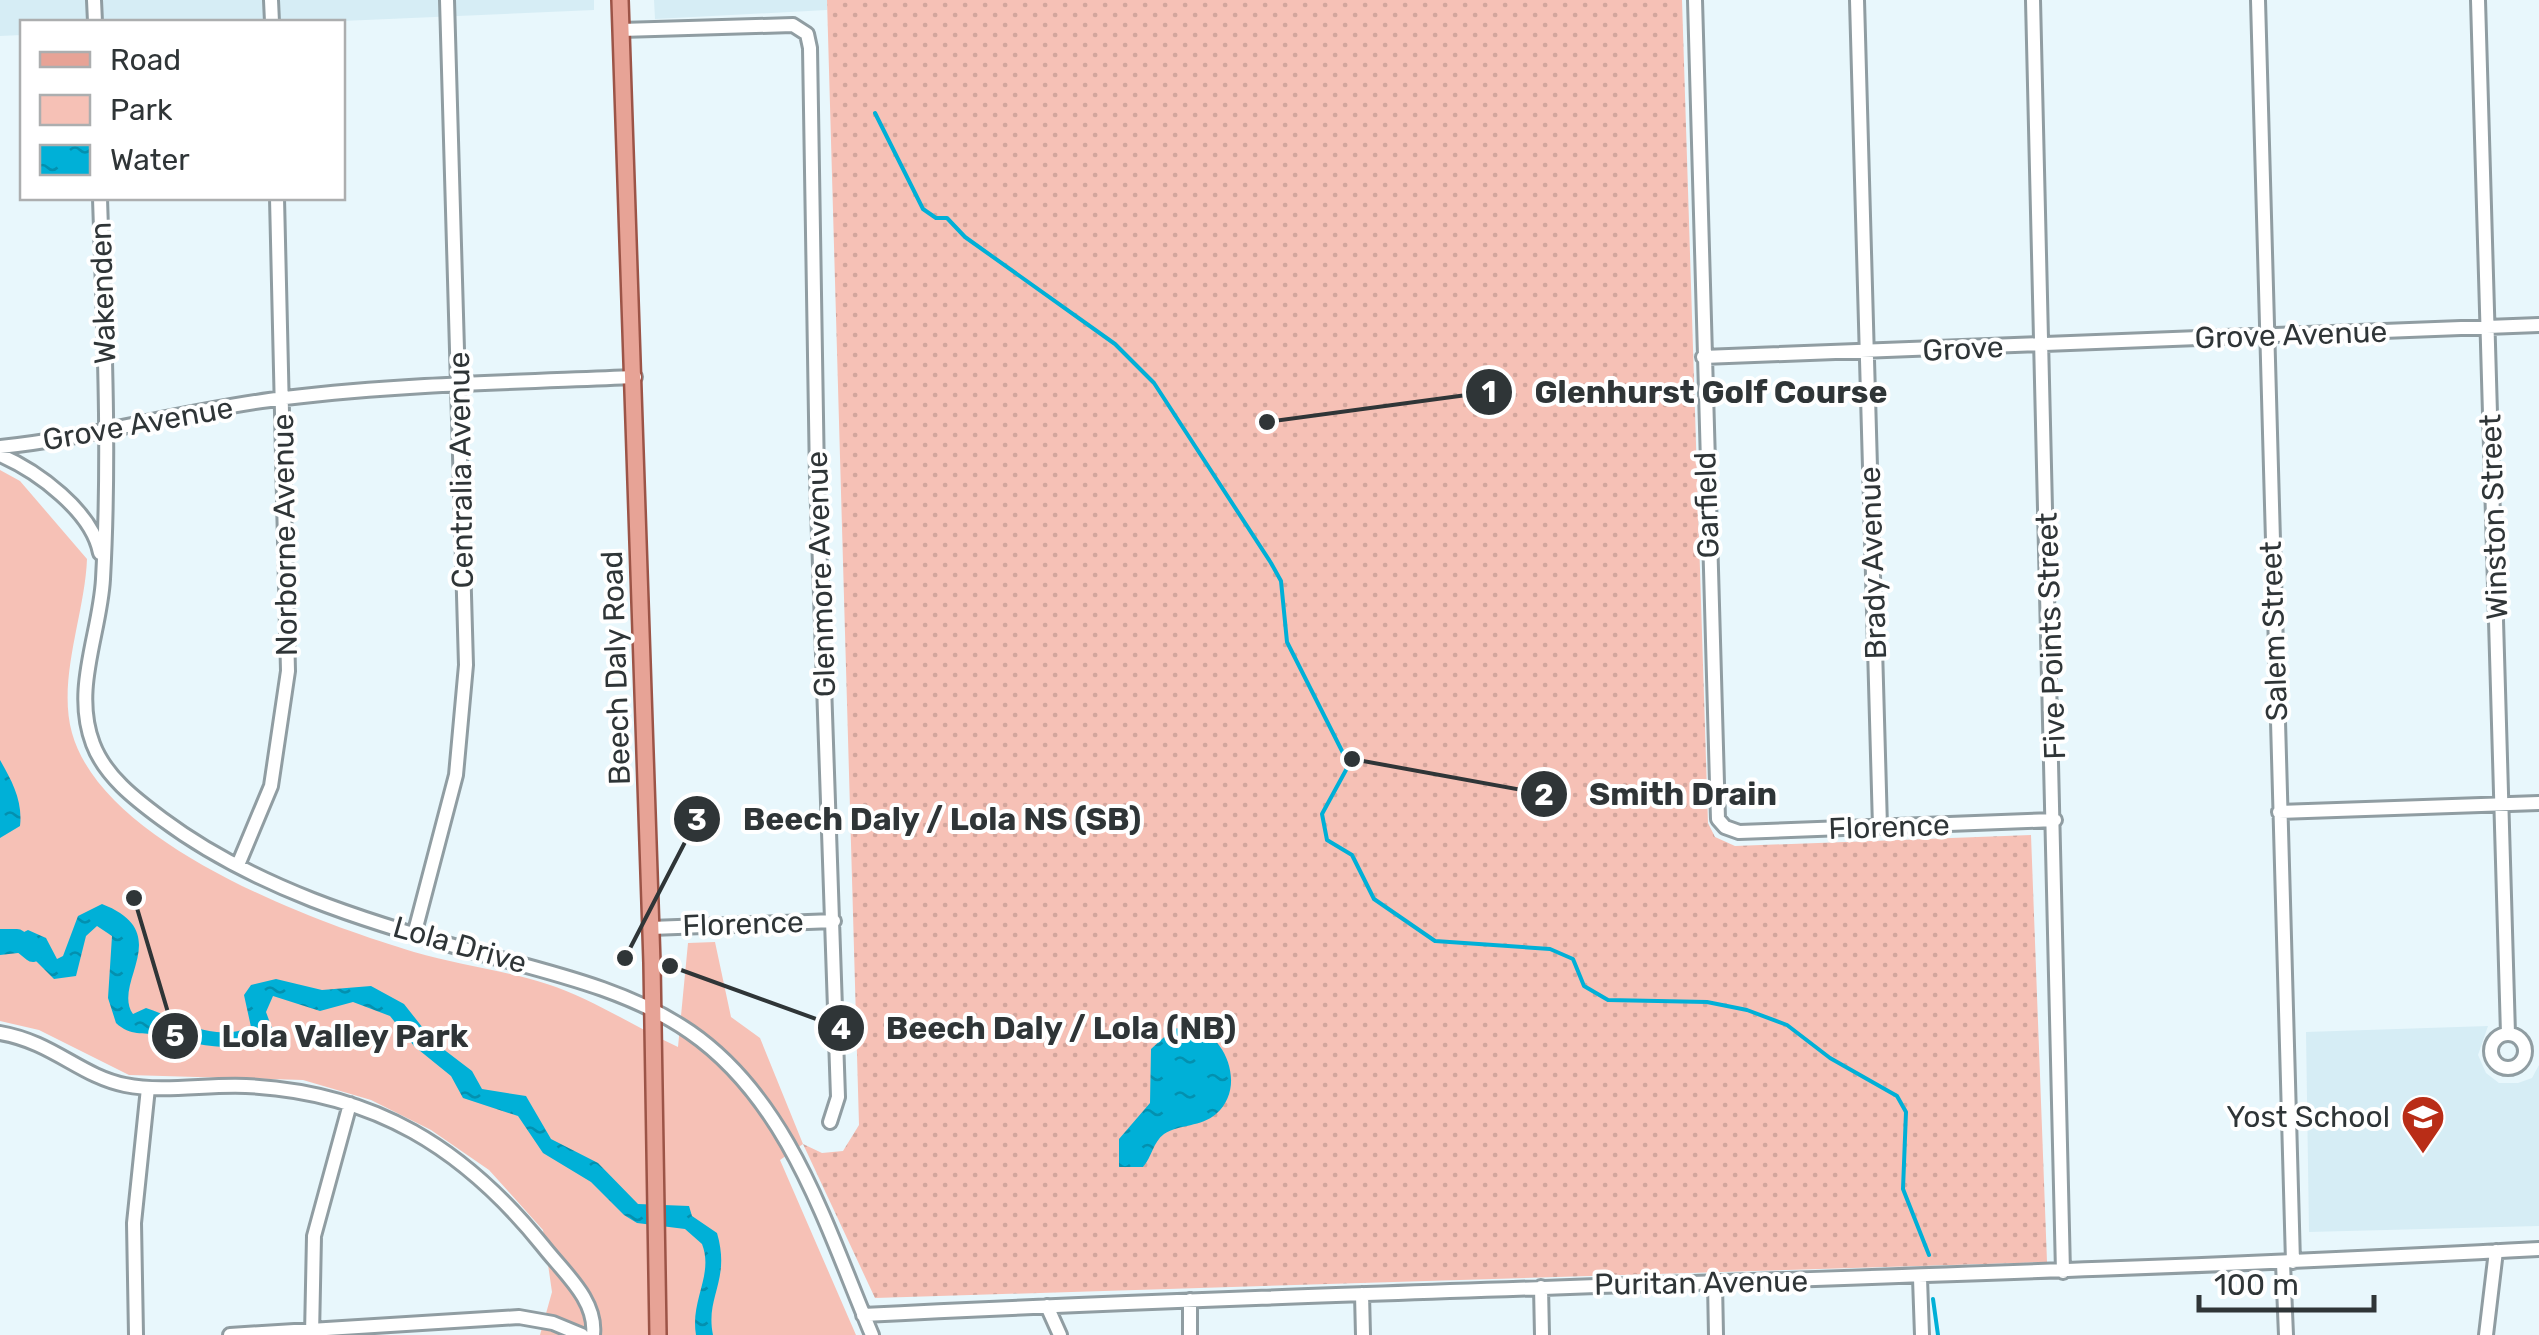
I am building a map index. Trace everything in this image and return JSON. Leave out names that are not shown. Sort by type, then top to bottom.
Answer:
[{"type":"main road","name":"Beech Daly Road","points":[[620,0],[651,928],[658,1335]]},
{"type":"street","name":"Centralia Avenue","points":[[414,935],[456,775],[464,710],[448,0]]},
{"type":"street","name":"Garfield","points":[[1695,0],[1716,810],[1724,828]]},
{"type":"street","name":"Brady Avenue","points":[[1857,0],[1880,827]]},
{"type":"street","name":"Five Points Street","points":[[2033,0],[2055,820],[2062,1272]]},
{"type":"street","name":"Salem Street","points":[[2258,0],[2279,812],[2286,1335]]},
{"type":"street","name":"Winston Street","points":[[2478,0],[2508,1034]]},
{"type":"street","name":"Glenmore Avenue","points":[[621,30],[781,24],[801,27],[810,48],[817,478],[838,1097],[830,1122]]},
{"type":"street","name":"Wakenden","points":[[100,200],[108,432],[105,508]]},
{"type":"street","name":"Norborne Avenue","points":[[238,865],[271,786],[286,706],[277,200]]},
{"type":"street","name":"Grove Avenue","points":[[2042,345],[2539,324]]},
{"type":"street","name":"Grove","points":[[1703,358],[2042,345]]},
{"type":"street","name":"Grove Avenue","points":[[0,447],[108,432],[283,398],[459,383],[635,377]]},
{"type":"street","name":"Lola Drive","points":[[0,455],[30,470],[83,520],[98,544],[103,570]]},
{"type":"street","name":"Lola Drive","points":[[105,508],[103,570],[85,690],[94,746],[109,772],[138,801],[188,837],[309,898],[414,935],[552,972],[652,1012],[703,1043],[731,1067],[766,1111],[813,1194],[872,1335]]},
{"type":"street","points":[[2279,812],[2539,802]]},
{"type":"street","name":"Florence","points":[[1724,828],[1740,832],[2055,820]]},
{"type":"street","name":"Florence","points":[[651,928],[834,921]]},
{"type":"street","points":[[0,1033],[38,1042],[102,1078],[148,1088],[272,1088],[350,1104],[426,1138],[497,1191],[590,1307],[593,1335]]},
{"type":"street","points":[[136,1335],[134,1222],[148,1088]]},
{"type":"street","points":[[312,1333],[314,1236],[350,1104]]},
{"type":"street","name":"Puritan Avenue","points":[[863,1315],[1541,1287],[1920,1278],[2539,1249]]},
{"type":"street","points":[[2486,1335],[2496,1252]]},
{"type":"street","points":[[1920,1278],[1922,1335]]},
{"type":"street","points":[[1714,1283],[1716,1335]]},
{"type":"street","points":[[1541,1287],[1542,1335]]},
{"type":"street","points":[[1362,1294],[1364,1335]]},
{"type":"street","points":[[1190,1300],[1190,1335]]},
{"type":"street","points":[[1047,1306],[1060,1335]]},
{"type":"street","points":[[483,1320],[486,1335]]},
{"type":"street","points":[[230,1335],[483,1320],[541,1320],[582,1335]]},
{"type":"shaded area","points":[[0,0],[594,0],[594,10],[345,21],[20,20],[20,35],[0,36]]},
{"type":"shaded area","points":[[654,0],[827,0],[827,10],[655,19]]},
{"type":"shaded area","name":"Yost School","points":[[2488,1026],[2478,1055],[2486,1073],[2499,1083],[2532,1078],[2539,1065],[2539,1226],[2309,1232],[2306,1032]]},
{"type":"green space","points":[[827,0],[1682,0],[1708,823],[1715,837],[1735,846],[2031,835],[2047,1262],[875,1298],[803,1144],[822,1153],[843,1151],[859,1125]]},
{"type":"green space","points":[[0,470],[20,481],[87,559],[68,691],[72,733],[91,773],[124,810],[167,843],[217,873],[322,921],[414,952],[564,990],[678,1047],[688,943],[715,942],[731,1017],[760,1038],[803,1144],[780,1160],[856,1335],[540,1335],[552,1292],[543,1230],[489,1170],[431,1130],[371,1100],[303,1080],[129,1075],[39,1030],[0,1021]]},
{"type":"water","points":[[0,760],[16,791],[20,826],[0,838]]},
{"type":"water","points":[[102,904],[124,916],[135,929],[139,943],[129,988],[128,1002],[133,1014],[146,1008],[197,1028],[237,1031],[251,1027],[244,995],[251,985],[276,979],[322,990],[371,986],[404,1004],[434,1042],[472,1071],[482,1089],[526,1096],[551,1139],[598,1163],[638,1204],[689,1206],[692,1216],[717,1233],[721,1264],[712,1309],[713,1335],[696,1335],[696,1310],[705,1266],[702,1244],[685,1229],[637,1223],[591,1182],[543,1153],[518,1116],[463,1098],[451,1076],[414,1046],[390,1016],[353,1002],[320,1011],[273,996],[266,1012],[273,1031],[263,1044],[199,1044],[132,1032],[116,1023],[108,998],[112,936],[97,926],[86,936],[76,976],[54,979],[27,952],[0,955],[0,944],[28,930],[46,938],[57,959],[63,956],[78,916]]},
{"type":"water","points":[[1191,1026],[1214,1039],[1228,1063],[1230,1090],[1225,1103],[1210,1118],[1164,1134],[1143,1167],[1119,1167],[1119,1139],[1150,1103],[1151,1049],[1173,1029]]},
{"type":"waterway","points":[[875,113],[923,209],[936,218],[947,218],[965,237],[1115,344],[1154,383],[1271,563],[1281,581],[1287,642],[1343,753],[1352,759],[1322,814],[1327,840],[1352,855],[1374,899],[1435,941],[1550,949],[1573,959],[1584,986],[1608,1000],[1707,1002],[1747,1010],[1787,1025],[1830,1058],[1897,1096],[1906,1112],[1903,1189],[1929,1255]]},
{"type":"waterway","points":[[0,939],[17,939],[33,952]]},
{"type":"waterway","points":[[1933,1299],[1938,1335]]},
{"type":"place","name":"Glenhurst Golf Course","points":[[1267,422]]},
{"type":"place","name":"Smith Drain","points":[[1352,759]]},
{"type":"place","name":"Lola Valley Park","points":[[134,898]]},
{"type":"place","name":"Beech Daly / Lola NS (SB)","points":[[625,958]]},
{"type":"place","name":"Beech Daly / Lola (NB)","points":[[670,966]]},
{"type":"place","name":"Yost School","points":[[2423,1155]]}]
